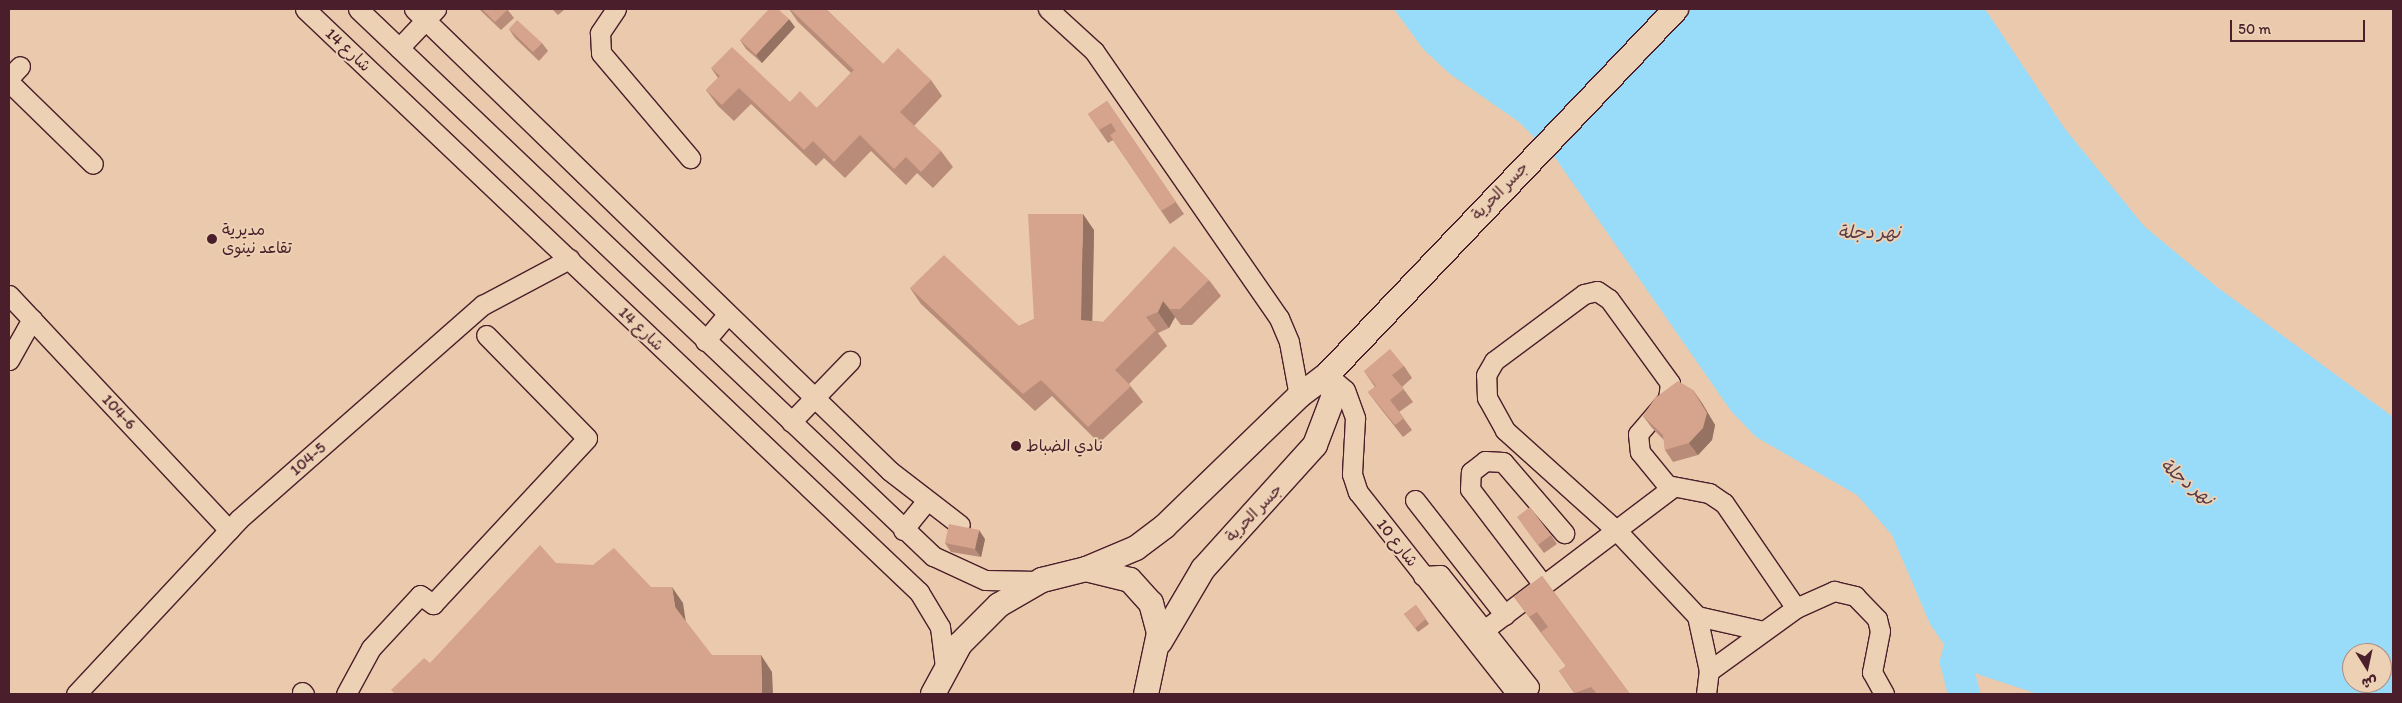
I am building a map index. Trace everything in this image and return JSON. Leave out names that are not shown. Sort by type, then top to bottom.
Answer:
[{"type":"main road","name":"جسر الحرية","points":[[1086,569],[1128,552],[1166,526],[1299,396],[1327,375],[1455,237],[1676,9]]},
{"type":"main road","name":"جسر الحرية","points":[[1157,648],[1181,598],[1203,569],[1315,445],[1334,395],[1327,375]]},
{"type":"main road","points":[[933,694],[945,667],[978,623],[1042,580],[1086,569],[1116,573],[1142,590],[1157,617],[1157,648],[1146,694]]},
{"type":"street","name":"شارع 14","points":[[305,9],[919,592],[940,627],[945,667]]},
{"type":"street","points":[[358,9],[903,530],[933,556],[966,575],[1004,583],[1042,580]]},
{"type":"street","points":[[616,9],[600,33],[601,54],[690,158]]},
{"type":"street","points":[[1052,10],[1094,51],[1279,318],[1289,342],[1299,396]]},
{"type":"street","points":[[399,48],[425,13],[728,314],[926,502],[960,525]]},
{"type":"street","points":[[13,75],[93,164]]},
{"type":"street","name":"104-5","points":[[76,694],[228,530],[483,305],[569,259]]},
{"type":"street","points":[[1706,694],[1709,671],[1697,616],[1618,531],[1506,430],[1485,390],[1486,374],[1500,355],[1591,291],[1609,299],[1670,383],[1668,399],[1641,429],[1637,440],[1659,477],[1672,488],[1701,490],[1724,502],[1796,608]]},
{"type":"street","name":"104-6","points":[[9,295],[228,530]]},
{"type":"street","points":[[705,341],[728,314]]},
{"type":"street","points":[[9,360],[32,320]]},
{"type":"street","points":[[346,694],[371,648],[420,595],[433,604],[587,438],[486,335]]},
{"type":"street","points":[[791,422],[850,360]]},
{"type":"street","name":"شارع 10","points":[[1327,375],[1345,390],[1355,418],[1354,486],[1423,576],[1523,691]]},
{"type":"street","points":[[1544,586],[1470,489],[1471,472],[1485,461],[1504,462],[1564,533]]},
{"type":"street","points":[[1484,630],[1618,531],[1672,488]]},
{"type":"street","points":[[1415,500],[1505,615]]},
{"type":"street","points":[[903,530],[926,502]]},
{"type":"street","points":[[1423,576],[1440,575],[1484,630],[1523,691]]},
{"type":"street","points":[[1709,671],[1796,608],[1834,591],[1862,600],[1879,625],[1872,672],[1884,694]]},
{"type":"street","points":[[1697,616],[1763,631]]},
{"type":"water","name":"نهر دجلة","points":[[1394,9],[1985,9],[2065,129],[2144,226],[2217,287],[2393,417],[2393,694],[2038,694],[1980,675],[1956,662],[1930,624],[1892,535],[1857,495],[1756,437],[1731,411],[1556,159],[1519,122],[1450,74],[1423,49]]},
{"type":"building","points":[[482,9],[508,9],[495,22]]},
{"type":"building","points":[[769,9],[778,9],[789,19],[756,55],[740,40]]},
{"type":"building","points":[[790,9],[826,9],[883,64],[898,48],[931,80],[900,112],[941,151],[921,172],[906,157],[894,169],[860,135],[834,162],[813,141],[804,150],[739,88],[722,105],[706,90],[720,76],[711,68],[732,47],[790,102],[800,91],[817,108],[854,70]]},
{"type":"building","points":[[517,20],[542,43],[533,52],[509,29]]},
{"type":"building","points":[[1107,101],[1176,202],[1161,211],[1110,135],[1116,131],[1111,123],[1099,130],[1088,114]]},
{"type":"building","points":[[1028,214],[1083,214],[1081,320],[1103,322],[1174,246],[1209,280],[1180,309],[1170,309],[1163,301],[1158,312],[1146,317],[1156,330],[1115,370],[1131,386],[1088,427],[1041,380],[1023,394],[910,288],[944,255],[1019,326],[1034,319]]},
{"type":"building","points":[[1390,349],[1404,366],[1392,375],[1404,389],[1390,400],[1404,418],[1395,425],[1368,392],[1376,386],[1364,371]]},
{"type":"building","points":[[1678,381],[1693,390],[1707,413],[1703,428],[1689,443],[1665,450],[1663,435],[1643,416],[1655,398]]},
{"type":"building","points":[[1530,507],[1551,535],[1538,545],[1517,517]]},
{"type":"building","points":[[949,524],[979,530],[975,549],[945,543]]},
{"type":"building","points":[[540,545],[556,563],[593,565],[614,548],[651,587],[672,587],[675,607],[712,655],[761,655],[762,694],[395,694],[391,690],[424,658],[430,663]]},
{"type":"building","points":[[1542,576],[1629,693],[1597,694],[1591,687],[1575,693],[1559,671],[1566,666],[1541,632],[1548,627],[1537,612],[1529,617],[1514,597]]},
{"type":"building","points":[[1416,605],[1426,619],[1415,628],[1404,614]]},
{"type":"waterway","points":[[1964,694],[1956,662],[1967,619]]},
{"type":"place","name":"مديرية تقاعد نينوى","points":[[212,239]]},
{"type":"place","name":"نادي الضباط","points":[[1016,446]]}]
